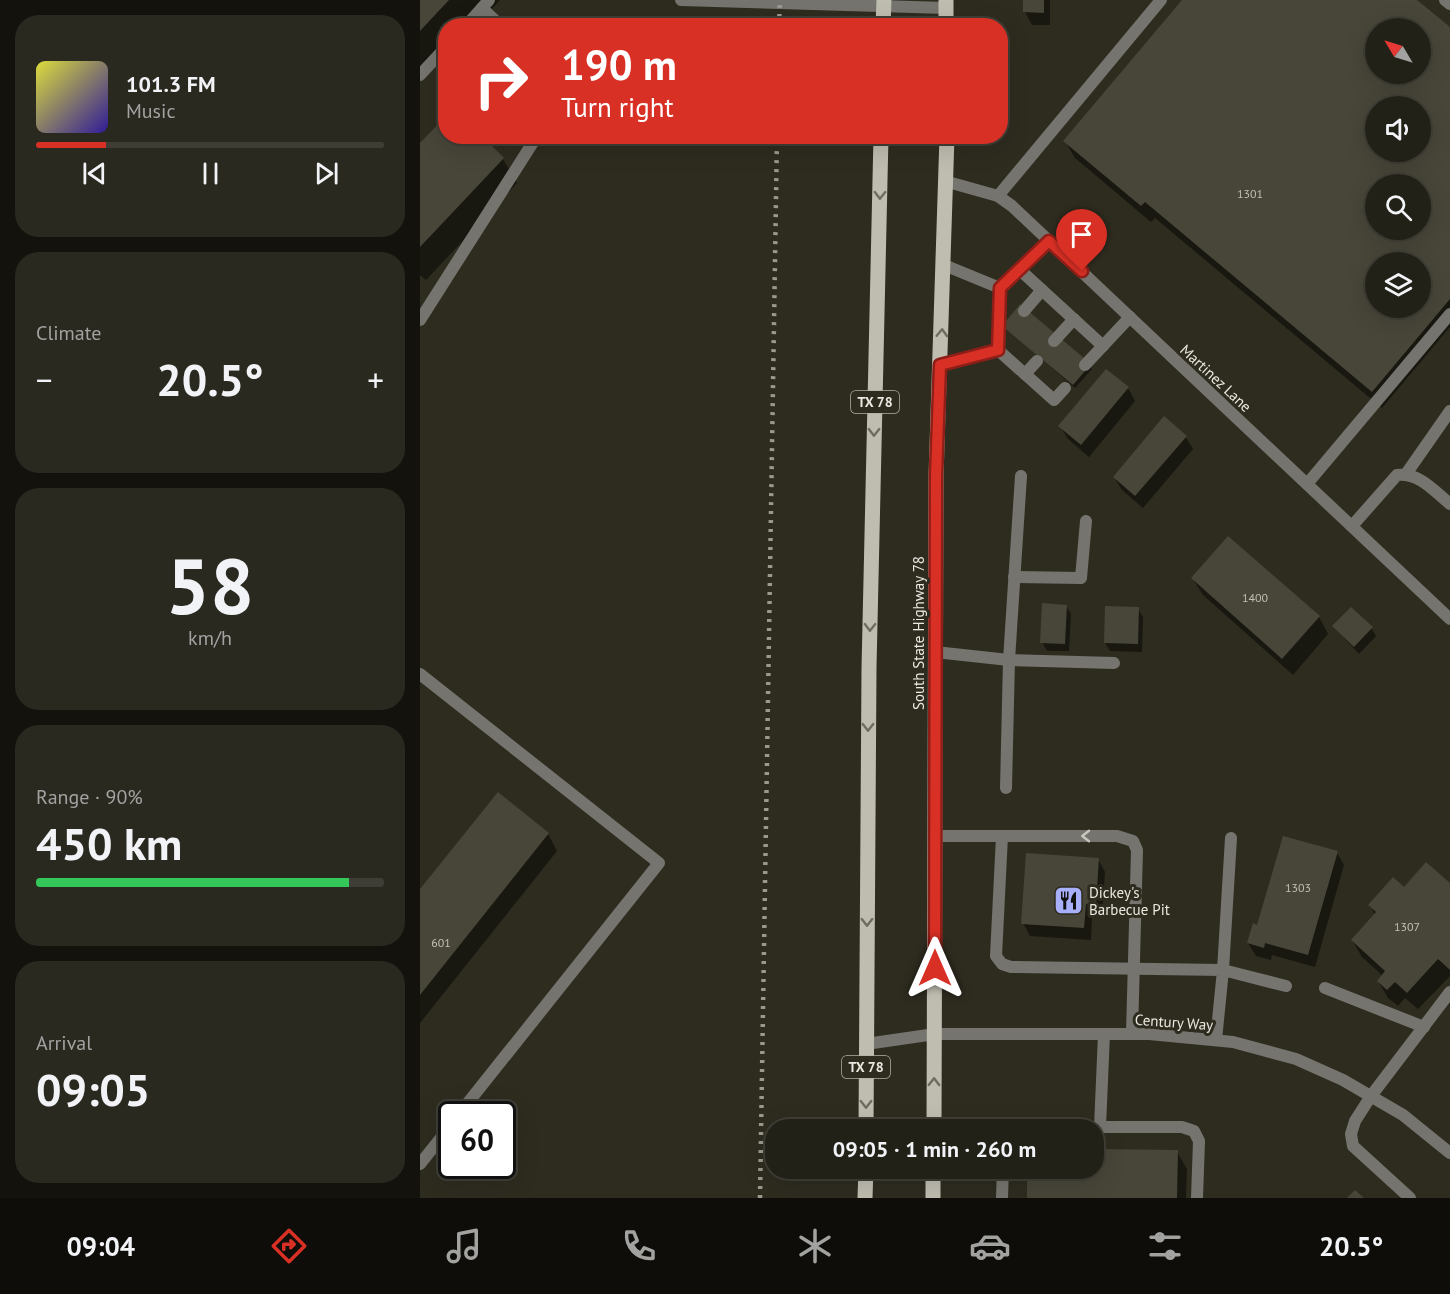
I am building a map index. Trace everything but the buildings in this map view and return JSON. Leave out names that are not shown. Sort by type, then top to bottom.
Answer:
[{"type":"main road","name":"TX 78","points":[[866,1119],[869,668],[881,144]]},
{"type":"main road","name":"South State Highway 78","points":[[934,1119],[936,476],[948,182],[947,144]]},
{"type":"main road","points":[[865,1198],[866,1179]]},
{"type":"main road","points":[[933,1179],[933,1198]]},
{"type":"street","points":[[681,0],[946,4]]},
{"type":"street","points":[[998,196],[1161,0]]},
{"type":"street","points":[[1445,0],[1450,4]]},
{"type":"street","points":[[473,18],[485,4],[495,18]]},
{"type":"street","points":[[420,75],[438,56]]},
{"type":"street","points":[[420,320],[532,144]]},
{"type":"street","name":"Martinez Lane","points":[[948,182],[998,196],[1049,241],[1450,619]]},
{"type":"street","points":[[1049,241],[1000,288],[1000,340],[1025,374],[1054,400],[1065,388]]},
{"type":"street","points":[[944,265],[1000,288]]},
{"type":"street","points":[[1020,269],[1103,346]]},
{"type":"street","points":[[1024,311],[1042,290]]},
{"type":"street","points":[[1307,484],[1450,314]]},
{"type":"street","points":[[1085,365],[1130,317]]},
{"type":"street","points":[[1054,341],[1074,319]]},
{"type":"street","points":[[940,365],[1000,340]]},
{"type":"street","points":[[1025,374],[1037,361]]},
{"type":"street","points":[[1406,474],[1450,411]]},
{"type":"street","points":[[1352,526],[1396,475],[1406,474],[1420,479],[1450,504]]},
{"type":"street","points":[[1006,788],[1009,660],[1021,476]]},
{"type":"street","points":[[1014,577],[1081,579],[1086,521]]},
{"type":"street","points":[[935,652],[1009,660],[1114,663]]},
{"type":"street","points":[[420,674],[658,863],[469,1101]]},
{"type":"street","points":[[935,836],[1117,836],[1133,841],[1137,850],[1132,1034]]},
{"type":"street","points":[[1002,836],[996,956],[1002,963],[1011,967],[1222,969],[1286,986]]},
{"type":"street","points":[[1216,1040],[1231,838]]},
{"type":"street","points":[[1325,987],[1424,1027]]},
{"type":"street","points":[[1410,1198],[1353,1146],[1351,1134],[1355,1121],[1371,1096],[1450,992]]},
{"type":"street","name":"Century Way","points":[[866,1044],[935,1034],[1132,1034],[1216,1040],[1296,1059],[1343,1080],[1403,1115],[1450,1153]]},
{"type":"street","points":[[1100,1119],[1104,1034]]},
{"type":"street","points":[[1104,1128],[1182,1127],[1194,1131],[1199,1141],[1197,1198]]},
{"type":"street","points":[[420,1164],[438,1142]]},
{"type":"street","points":[[1002,1198],[1003,1179]]},
{"type":"railway","points":[[779,18],[780,0]]},
{"type":"railway","points":[[760,1198],[777,144]]},
{"type":"place","name":"Dickey's Barbecue Pit","points":[[1068,901]]},
{"type":"route","points":[[935,968],[936,476],[940,365],[998,350],[1000,288],[1049,241],[1082,271]]}]
